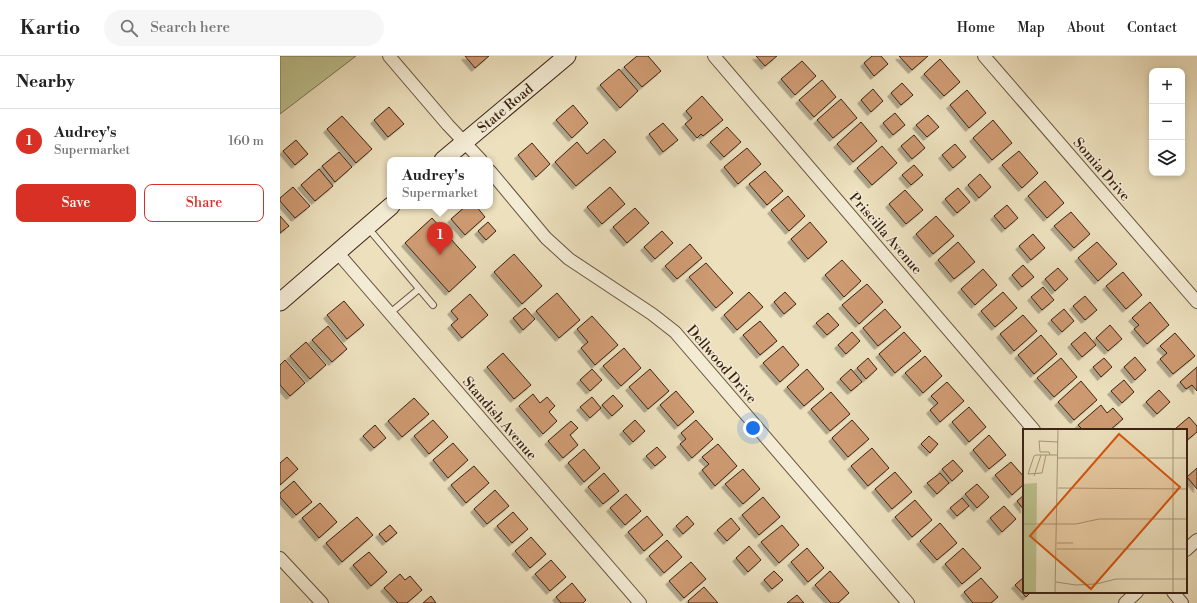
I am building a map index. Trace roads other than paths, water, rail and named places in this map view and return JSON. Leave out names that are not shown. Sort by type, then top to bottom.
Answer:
[{"type":"main road","name":"State Road","points":[[447,157],[567,56]]},
{"type":"main road","points":[[280,302],[387,209]]},
{"type":"street","points":[[389,56],[478,157]]},
{"type":"street","name":"Priscilla Avenue","points":[[714,56],[1033,429]]},
{"type":"street","name":"Somia Drive","points":[[984,56],[1197,302]]},
{"type":"street","name":"Dellwood Drive","points":[[493,175],[546,238],[569,259],[652,314],[675,332],[908,603]]},
{"type":"street","name":"Standish Avenue","points":[[337,252],[640,603]]},
{"type":"street","points":[[1187,549],[1197,540]]},
{"type":"street","points":[[280,558],[322,603]]},
{"type":"street","points":[[1125,603],[1136,593]]},
{"type":"street","points":[[1174,593],[1182,603]]},
{"type":"lane","points":[[367,226],[433,305]]},
{"type":"lane","points":[[390,313],[419,289]]},
{"type":"place","name":"Audrey's","points":[[440,255]]}]
